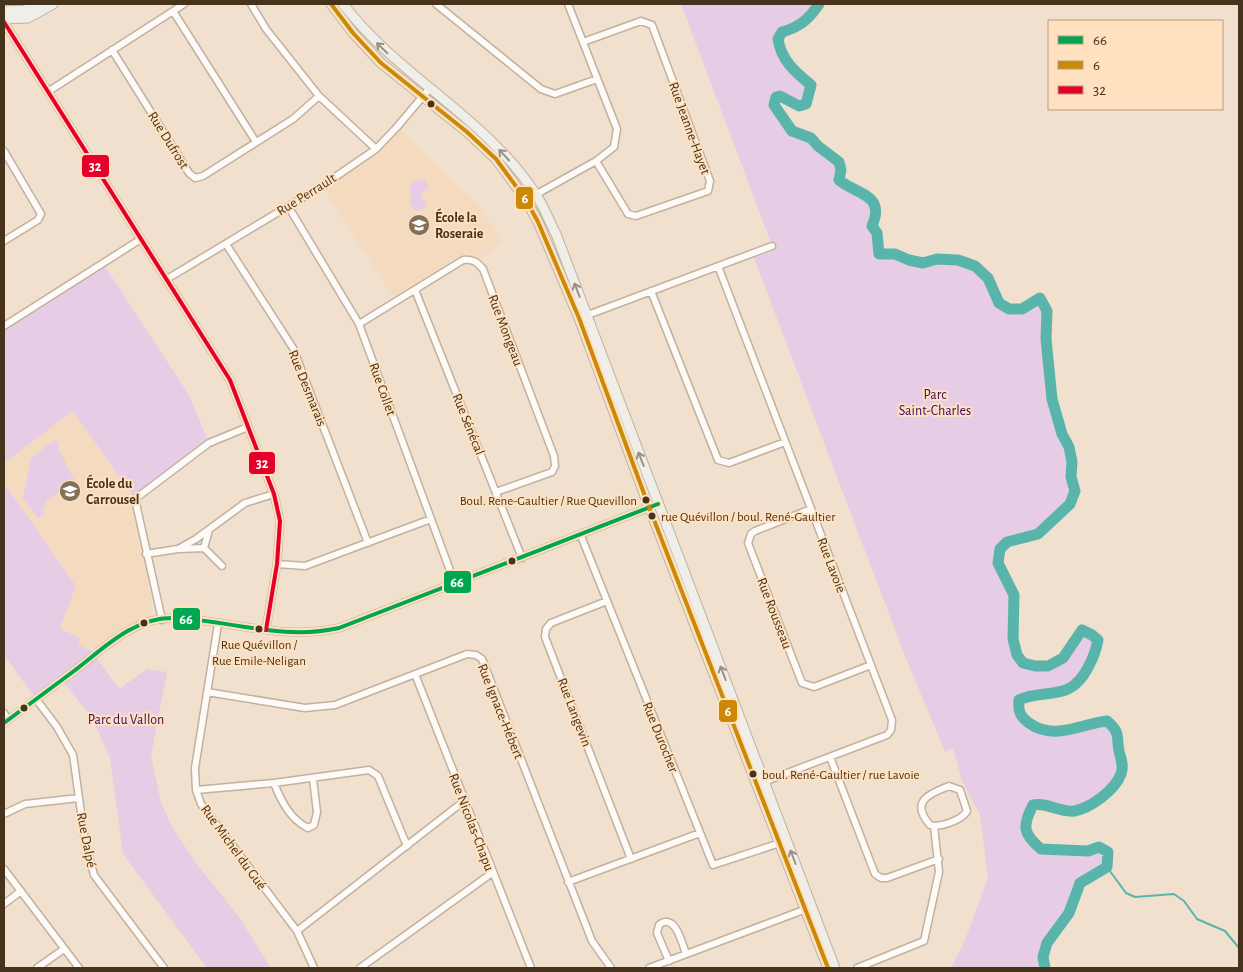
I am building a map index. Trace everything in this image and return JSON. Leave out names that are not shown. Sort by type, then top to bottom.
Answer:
[{"type":"street","points":[[4,11],[25,10],[38,4]]},
{"type":"street","points":[[53,4],[28,18],[4,20],[230,380],[274,494],[280,522],[277,564],[266,630]]},
{"type":"street","points":[[49,90],[184,4]]},
{"type":"street","points":[[251,4],[266,29],[320,96],[376,149]]},
{"type":"street","points":[[331,4],[354,33],[382,63],[467,132],[496,160],[526,200],[538,222],[583,317],[658,504],[783,842],[835,968]]},
{"type":"street","points":[[343,4],[377,43],[507,158],[535,193],[556,234],[649,508],[761,783]]},
{"type":"street","points":[[436,4],[540,89],[555,94],[597,79]]},
{"type":"street","points":[[526,200],[535,193],[596,161],[614,147],[617,129],[568,4]]},
{"type":"street","points":[[173,11],[256,142]]},
{"type":"street","name":"Rue Jeanne-Hayet","points":[[583,42],[641,21],[652,26],[710,181],[708,191],[636,216],[628,214],[596,161]]},
{"type":"street","name":"Rue Dufrost","points":[[112,50],[189,173],[195,178],[203,176],[293,119],[320,96]]},
{"type":"street","name":"Rue Perrault","points":[[167,279],[288,206],[376,149],[429,89]]},
{"type":"street","points":[[4,241],[38,220],[41,214],[5,155]]},
{"type":"street","name":"Rue Collet","points":[[288,206],[359,324],[455,584]]},
{"type":"street","points":[[4,326],[141,239]]},
{"type":"street","name":"Rue Desmarais","points":[[226,244],[293,348],[368,543]]},
{"type":"street","points":[[583,317],[772,246]]},
{"type":"street","name":"Rue Mongeau","points":[[359,324],[463,260],[471,259],[477,262],[483,269],[554,456],[555,466],[552,472],[496,492]]},
{"type":"street","name":"Rue Lavoie","points":[[718,266],[892,720],[890,730],[886,735],[761,783]]},
{"type":"street","name":"Rue Sénécal","points":[[415,290],[522,558]]},
{"type":"street","points":[[652,291],[718,460],[729,463],[785,442]]},
{"type":"street","points":[[162,620],[135,499],[209,443],[248,426]]},
{"type":"street","points":[[178,549],[209,530],[245,503],[274,494]]},
{"type":"street","points":[[4,713],[6,721],[130,630],[146,622],[172,618],[315,634],[339,628],[581,536],[658,504]]},
{"type":"street","name":"Rue Rousseau","points":[[811,509],[751,534],[748,543],[758,571],[802,683],[814,687],[871,666]]},
{"type":"street","points":[[277,564],[305,566],[431,519]]},
{"type":"street","points":[[204,548],[209,530]]},
{"type":"street","name":"Rue Durocher","points":[[581,536],[712,865],[783,842]]},
{"type":"street","points":[[146,554],[178,549],[204,548],[222,566]]},
{"type":"street","name":"Rue Langevin","points":[[607,601],[551,623],[546,629],[545,636],[631,859]]},
{"type":"street","name":"Rue Michel du Gué","points":[[218,624],[195,768],[196,790],[201,804],[297,931],[314,968]]},
{"type":"street","name":"Rue Ignace-Hébert","points":[[207,692],[305,708],[335,705],[467,654],[476,655],[482,659],[592,941],[610,968]]},
{"type":"street","name":"Rue Nicolas-Chapu","points":[[415,674],[531,968]]},
{"type":"street","name":"Rue Dalpé","points":[[36,699],[57,727],[73,755],[85,841],[94,875],[164,968]]},
{"type":"street","points":[[830,757],[875,874],[882,878],[888,878],[939,859]]},
{"type":"street","points":[[196,790],[274,783],[360,770],[377,774],[407,846]]},
{"type":"street","points":[[274,783],[287,808],[301,825],[308,828],[314,825],[317,812],[313,778]]},
{"type":"street","points":[[857,968],[909,949],[924,941],[939,878],[939,859],[934,826],[927,821],[922,807],[923,799],[927,795],[949,786],[958,788],[967,807],[965,815],[934,826]]},
{"type":"street","points":[[4,814],[25,804],[79,798]]},
{"type":"street","points":[[297,931],[464,802]]},
{"type":"street","points":[[568,882],[700,833]]},
{"type":"street","points":[[4,869],[79,968]]},
{"type":"street","points":[[360,968],[492,873]]},
{"type":"street","points":[[4,904],[21,891]]},
{"type":"street","points":[[648,968],[809,908]]},
{"type":"street","points":[[809,908],[828,968]]},
{"type":"street","points":[[669,961],[657,929],[662,922],[674,925],[686,954]]},
{"type":"street","points":[[37,968],[64,949]]},
{"type":"shaded area","name":"École la Roseraie","points":[[400,129],[481,208],[502,241],[479,260],[468,254],[461,255],[393,297],[323,188],[384,149]]},
{"type":"shaded area","points":[[73,411],[135,499],[153,612],[146,620],[91,650],[78,645],[81,639],[60,628],[76,586],[4,483],[4,463]]},
{"type":"green space","name":"Parc Saint-Charles","points":[[681,4],[819,4],[804,22],[782,32],[778,39],[786,59],[794,70],[811,85],[806,104],[799,106],[780,96],[776,97],[774,105],[792,131],[811,138],[818,146],[839,162],[841,170],[839,180],[868,197],[872,202],[875,208],[875,215],[872,226],[877,233],[879,254],[895,254],[923,263],[937,259],[958,260],[975,266],[988,278],[999,303],[1009,309],[1022,309],[1040,298],[1047,311],[1046,339],[1052,399],[1062,434],[1069,447],[1072,462],[1071,477],[1075,491],[1070,504],[1038,534],[1007,542],[1000,549],[999,563],[1014,595],[1013,639],[1017,655],[1023,663],[1035,666],[1048,666],[1063,657],[1082,630],[1098,640],[1088,668],[1074,686],[1056,693],[1031,696],[1019,700],[1019,711],[1029,723],[1048,731],[1067,730],[1107,721],[1117,735],[1122,768],[1121,774],[1114,786],[1088,806],[1069,811],[1039,804],[1034,805],[1028,819],[1026,829],[1028,834],[1041,849],[1088,851],[1099,847],[1106,854],[1105,864],[1085,873],[1073,885],[1066,908],[1042,949],[1040,968],[951,968],[965,940],[988,878],[980,815],[962,781],[953,748],[945,752],[903,651],[754,258],[774,251]]},
{"type":"green space","points":[[419,179],[424,179],[429,187],[422,193],[421,200],[427,201],[425,207],[419,211],[414,210],[409,202],[412,193],[409,187],[410,184]]},
{"type":"green space","points":[[102,262],[189,395],[209,443],[135,499],[73,411],[4,463],[4,326]]},
{"type":"green space","points":[[55,440],[60,444],[58,447],[74,480],[45,502],[46,505],[42,509],[46,513],[38,518],[23,499],[31,458]]},
{"type":"green space","name":"Parc du Vallon","points":[[4,483],[76,586],[60,628],[81,639],[78,645],[91,650],[119,689],[147,669],[167,672],[151,755],[161,802],[172,827],[195,862],[239,917],[271,968],[207,968],[123,854],[110,758],[93,720],[62,680],[36,699],[4,655]]},
{"type":"waterway","points":[[819,4],[804,22],[782,32],[778,39],[786,59],[794,70],[811,85],[806,104],[799,106],[780,96],[776,97],[774,105],[792,131],[811,138],[818,146],[839,162],[841,170],[839,180],[872,201],[875,207],[872,226],[877,233],[879,254],[895,254],[923,263],[937,259],[958,260],[975,266],[988,278],[999,303],[1009,309],[1022,309],[1040,298],[1047,311],[1046,339],[1052,399],[1062,434],[1069,447],[1072,462],[1071,477],[1075,491],[1070,504],[1038,534],[1007,542],[1000,549],[998,563],[1014,595],[1013,639],[1017,655],[1023,663],[1035,666],[1048,666],[1063,658],[1082,630],[1098,640],[1088,668],[1074,686],[1056,693],[1031,696],[1019,700],[1019,711],[1029,723],[1048,731],[1067,730],[1107,721],[1117,735],[1122,768],[1121,774],[1114,786],[1088,806],[1069,811],[1038,804],[1033,805],[1029,812],[1026,829],[1031,839],[1041,849],[1088,851],[1099,847],[1108,852],[1107,867],[1080,883],[1069,913],[1047,943],[1043,957],[1045,968]]},
{"type":"waterway","points":[[1107,867],[1126,893],[1135,897],[1174,894],[1184,901],[1197,919],[1225,931],[1239,948]]},
{"type":"transit line","name":"6","points":[[331,4],[353,33],[381,63],[467,132],[496,159],[526,200],[538,222],[579,318],[649,507],[828,968]]},
{"type":"transit line","name":"32","points":[[4,22],[230,380],[274,494],[280,521],[277,564],[266,630]]},
{"type":"transit line","name":"66","points":[[4,723],[108,644],[145,623],[173,618],[276,631],[297,632],[339,628],[658,504]]},
{"type":"place","name":"École la Roseraie","points":[[419,225]]},
{"type":"place","name":"École du Carrousel","points":[[70,491]]},
{"type":"place","name":"Boul. Rene-Gaultier / Rue Quevillon","points":[[646,500]]},
{"type":"place","name":"rue Quévillon / boul. René-Gaultier","points":[[652,516]]},
{"type":"place","name":"Rue Quévillon / Rue Emile-Neligan","points":[[259,629]]},
{"type":"place","name":"boul. René-Gaultier / rue Lavoie","points":[[753,774]]}]
